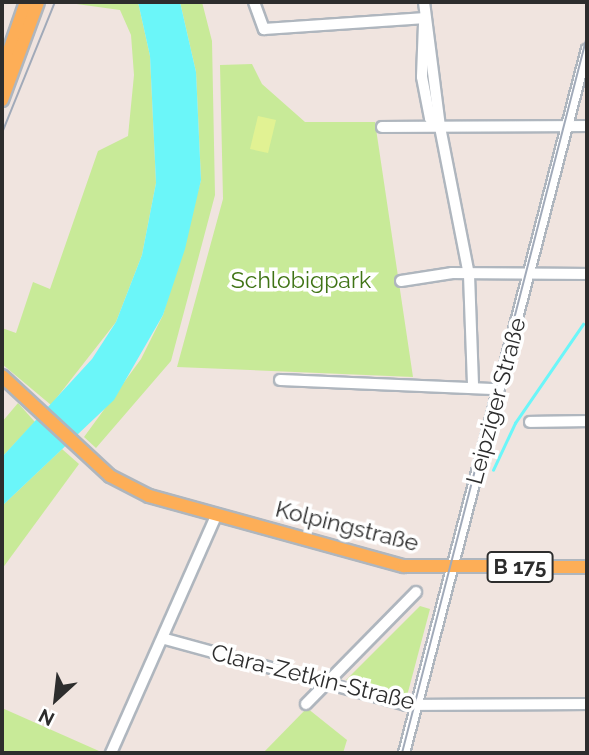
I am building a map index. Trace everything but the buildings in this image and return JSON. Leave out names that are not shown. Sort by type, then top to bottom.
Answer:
[{"type":"main road","points":[[2,71],[26,2]]},
{"type":"main road","points":[[2,100],[38,2]]},
{"type":"main road","name":"Kolpingstraße","points":[[2,376],[22,391],[107,473],[149,496],[404,566],[587,567]]},
{"type":"street","points":[[254,2],[264,29],[426,18]]},
{"type":"street","points":[[424,2],[440,127],[469,275],[473,384]]},
{"type":"street","name":"Leipziger Straße","points":[[404,753],[587,49]]},
{"type":"street","points":[[382,127],[587,126]]},
{"type":"street","points":[[401,281],[469,275],[587,274]]},
{"type":"street","points":[[280,380],[473,384],[499,389]]},
{"type":"street","points":[[530,422],[587,421]]},
{"type":"street","points":[[111,753],[165,639],[217,514]]},
{"type":"street","points":[[306,704],[416,592]]},
{"type":"street","name":"Clara-Zetkin-Straße","points":[[165,639],[417,705],[587,704]]},
{"type":"green space","points":[[62,2],[138,2],[150,56],[156,183],[142,255],[116,322],[51,405],[2,364],[2,328],[16,333],[33,282],[50,289],[98,151],[128,136],[134,75],[131,35],[120,10]]},
{"type":"green space","points":[[180,2],[202,2],[212,41],[215,195],[171,361],[96,448],[84,437],[141,359],[163,315],[201,180],[196,72]]},
{"type":"green space","name":"Schlobigpark","points":[[252,64],[262,84],[305,122],[375,122],[413,377],[177,367],[223,199],[220,65]]},
{"type":"green space","points":[[258,116],[276,120],[268,153],[250,149]]},
{"type":"green space","points":[[18,403],[35,422],[2,457],[2,422]]},
{"type":"green space","points":[[62,449],[79,464],[2,569],[2,506]]},
{"type":"green space","points":[[420,606],[430,609],[407,696],[346,680]]},
{"type":"green space","points":[[2,708],[99,751],[2,753]]},
{"type":"green space","points":[[307,708],[347,740],[343,753],[263,753]]},
{"type":"water","points":[[138,2],[180,2],[196,72],[201,180],[185,249],[163,315],[114,400],[2,506],[2,457],[92,359],[116,322],[142,255],[156,183],[150,56]]},
{"type":"waterway","points":[[493,470],[515,423],[583,324]]},
{"type":"tram line","points":[[2,133],[55,2]]},
{"type":"tram line","points":[[402,753],[587,36]]}]
